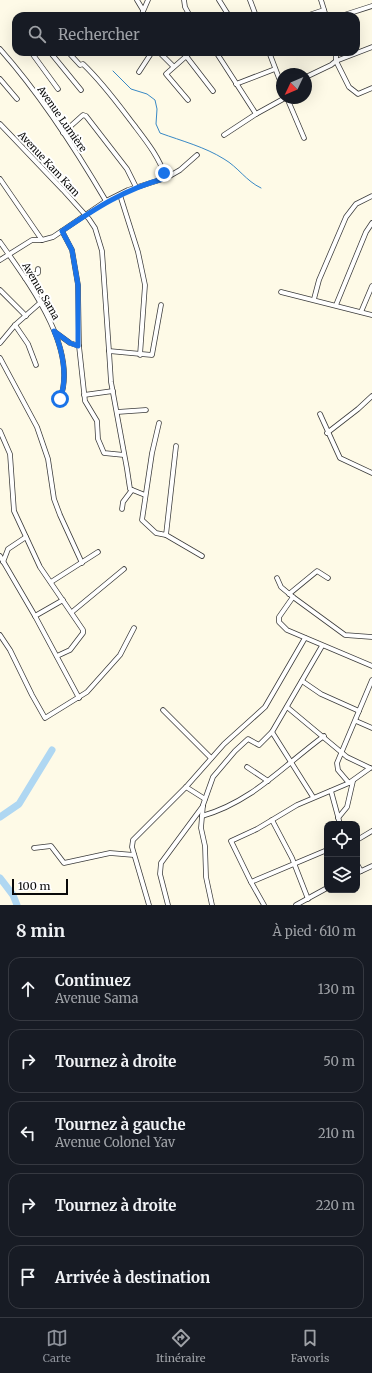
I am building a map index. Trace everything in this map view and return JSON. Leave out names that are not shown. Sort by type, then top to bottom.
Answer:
[{"type":"street","points":[[137,0],[143,10]]},
{"type":"street","points":[[143,10],[148,0]]},
{"type":"street","points":[[184,0],[184,7],[187,12]]},
{"type":"street","points":[[219,0],[226,12]]},
{"type":"street","points":[[250,0],[254,12]]},
{"type":"street","points":[[318,12],[324,10],[321,0]]},
{"type":"street","points":[[353,12],[372,6]]},
{"type":"street","points":[[360,51],[372,47]]},
{"type":"street","name":"Avenue Lumière","points":[[0,49],[63,133],[86,166],[106,201]]},
{"type":"street","points":[[34,56],[58,89]]},
{"type":"street","points":[[53,56],[81,90]]},
{"type":"street","points":[[72,56],[80,65],[83,64],[96,76],[119,103],[154,152],[166,178]]},
{"type":"street","points":[[139,72],[149,56]]},
{"type":"street","points":[[163,56],[173,66]]},
{"type":"street","points":[[188,100],[166,75],[166,72],[186,56],[213,91]]},
{"type":"street","points":[[218,56],[256,114]]},
{"type":"street","points":[[236,84],[275,69],[270,56]]},
{"type":"street","points":[[336,56],[336,60],[349,86],[358,94],[372,88]]},
{"type":"street","points":[[312,74],[331,65],[336,60],[347,56]]},
{"type":"street","points":[[0,78],[16,99]]},
{"type":"street","points":[[224,135],[256,114],[276,103]]},
{"type":"street","points":[[289,104],[304,138]]},
{"type":"street","points":[[63,133],[83,115],[86,116],[127,169],[136,187]]},
{"type":"street","name":"Avenue Kam Kam","points":[[0,124],[95,228],[102,251],[113,391],[127,478],[132,490]]},
{"type":"street","points":[[0,260],[32,240],[42,240],[62,231],[106,201],[136,187],[166,178],[180,170],[197,155]]},
{"type":"street","points":[[0,178],[42,240]]},
{"type":"street","points":[[120,195],[138,252],[145,285],[140,355]]},
{"type":"street","points":[[314,299],[319,280],[346,217],[356,204],[372,196]]},
{"type":"street","points":[[336,305],[366,232],[372,223]]},
{"type":"street","points":[[62,231],[72,250],[78,285],[78,346],[87,406],[97,421],[98,439],[104,453],[124,455]]},
{"type":"street","name":"Avenue Sama","points":[[0,242],[26,278],[54,331],[60,347],[64,378],[64,387],[60,399]]},
{"type":"street","points":[[26,278],[38,273],[38,269]]},
{"type":"street","points":[[361,312],[372,286]]},
{"type":"street","points":[[0,290],[26,316]]},
{"type":"street","points":[[281,292],[314,299],[372,315]]},
{"type":"street","points":[[0,343],[40,303]]},
{"type":"street","points":[[109,351],[152,355],[161,305]]},
{"type":"street","points":[[16,326],[28,344],[36,365]]},
{"type":"street","points":[[54,331],[70,343],[78,346]]},
{"type":"street","points":[[0,358],[37,427],[48,458],[54,499],[82,563]]},
{"type":"street","points":[[84,394],[113,391]]},
{"type":"street","points":[[327,433],[358,410],[372,396]]},
{"type":"street","points":[[117,412],[146,410]]},
{"type":"street","points":[[320,414],[327,433],[340,458],[372,473]]},
{"type":"street","points":[[159,423],[145,495],[142,522],[156,533],[166,536],[202,556]]},
{"type":"street","points":[[0,431],[10,454],[14,511],[40,567],[72,612],[83,633],[70,650],[57,656]]},
{"type":"street","points":[[166,536],[176,446]]},
{"type":"street","points":[[122,509],[123,502],[132,490],[145,495]]},
{"type":"street","points":[[3,562],[8,549],[26,537]]},
{"type":"street","points":[[51,582],[98,552]]},
{"type":"street","points":[[0,556],[35,616],[79,698]]},
{"type":"street","points":[[72,612],[124,568]]},
{"type":"street","points":[[328,578],[317,571],[291,595],[280,615],[279,622],[287,630],[372,666]]},
{"type":"street","points":[[277,578],[278,584],[291,595],[345,635],[372,637]]},
{"type":"street","points":[[35,616],[63,600]]},
{"type":"street","points":[[0,635],[10,650],[45,718],[88,692],[120,655],[134,628]]},
{"type":"street","points":[[149,905],[144,882],[132,847],[133,840],[186,787],[211,758],[271,700],[291,660],[305,638]]},
{"type":"street","points":[[212,905],[206,877],[205,846],[201,828],[203,805],[213,777],[235,750],[250,738],[257,744],[262,744],[272,732],[322,646]]},
{"type":"street","points":[[349,783],[336,766],[341,751],[371,687],[372,680]]},
{"type":"street","points":[[302,682],[321,694],[359,711]]},
{"type":"street","points":[[287,707],[352,760],[371,768]]},
{"type":"street","points":[[163,710],[211,758]]},
{"type":"street","points":[[356,721],[372,728]]},
{"type":"street","points":[[272,732],[314,797]]},
{"type":"street","points":[[202,816],[234,805],[260,788],[291,761],[324,736]]},
{"type":"street","points":[[247,768],[268,781]]},
{"type":"street","points":[[264,905],[230,842],[314,797],[349,783],[371,768]]},
{"type":"street","points":[[338,818],[347,807],[353,780]]},
{"type":"street","points":[[186,787],[205,799]]},
{"type":"street","points":[[331,791],[339,821]]},
{"type":"street","points":[[168,905],[160,874],[161,863],[203,805]]},
{"type":"street","points":[[272,820],[293,863],[308,899]]},
{"type":"street","points":[[360,838],[372,831]]},
{"type":"street","points":[[34,848],[51,846],[64,863],[110,853],[134,855]]},
{"type":"street","points":[[251,882],[324,851]]},
{"type":"street","points":[[360,872],[372,866]]},
{"type":"street","points":[[296,905],[324,890]]},
{"type":"waterway","points":[[113,71],[131,89],[147,94],[155,100],[157,109],[156,124],[160,133],[193,144],[217,155],[229,162],[251,182],[261,188]]},
{"type":"waterway","points":[[0,817],[19,804],[52,750]]},
{"type":"waterway","points":[[0,878],[13,895],[17,905]]},
{"type":"route","points":[[60,399],[64,387],[64,378],[60,347],[54,331],[70,343],[78,346],[79,335],[79,290],[72,250],[62,231],[106,201],[136,187],[166,178],[164,173]]}]
